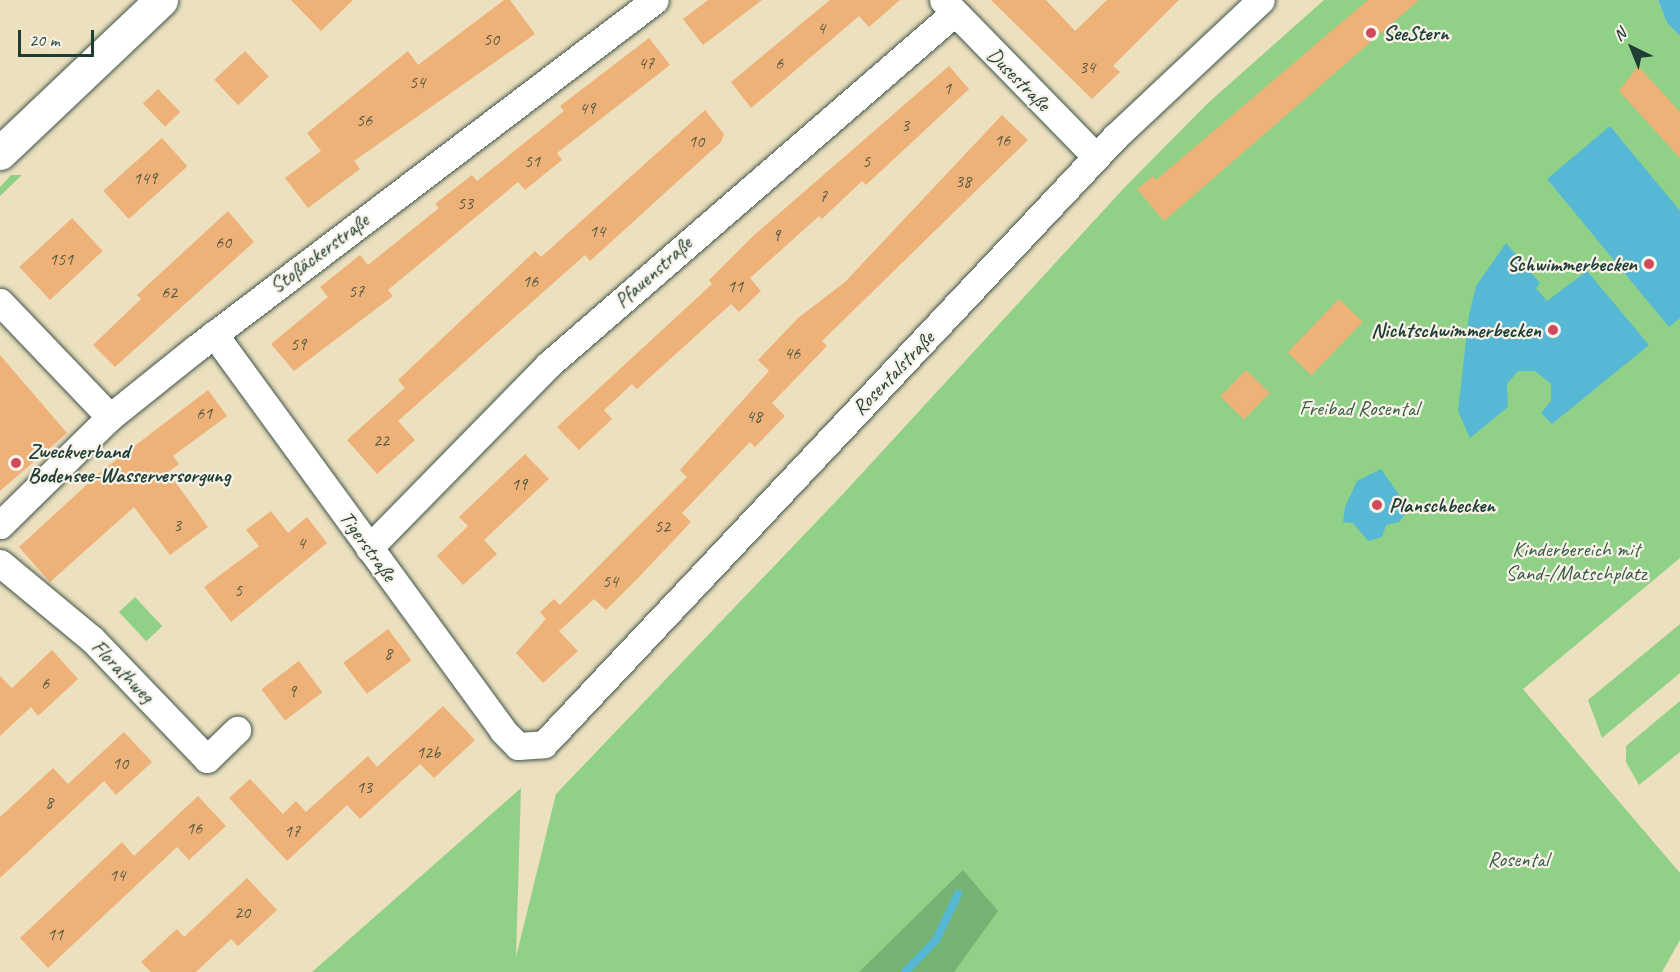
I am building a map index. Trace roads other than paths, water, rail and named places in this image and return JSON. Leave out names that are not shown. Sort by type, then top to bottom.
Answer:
[{"type":"main road","points":[[0,153],[161,0]]},
{"type":"street","name":"Stoßäckerstraße","points":[[0,525],[110,417],[214,334],[655,0]]},
{"type":"street","name":"Rosentalstraße","points":[[529,748],[544,744],[1096,157],[1262,0]]},
{"type":"street","name":"Dusestraße","points":[[948,7],[1096,157]]},
{"type":"street","name":"Pfauenstraße","points":[[369,548],[549,365],[948,7]]},
{"type":"street","points":[[0,302],[110,417]]},
{"type":"street","name":"Tigerstraße","points":[[214,334],[503,731],[529,748]]},
{"type":"street","name":"Florathweg","points":[[0,563],[92,639],[207,759],[237,730]]},
{"type":"water","points":[[1658,0],[1680,0],[1680,36],[1667,23]]},
{"type":"water","name":"Schwimmerbecken","points":[[1610,126],[1680,211],[1680,318],[1669,327],[1547,179]]},
{"type":"water","name":"Nichtschwimmerbecken","points":[[1506,243],[1540,283],[1536,288],[1547,301],[1587,271],[1649,345],[1552,424],[1541,413],[1551,401],[1551,384],[1535,371],[1518,371],[1507,384],[1508,407],[1470,438],[1458,411],[1469,315],[1476,286]]},
{"type":"water","name":"Planschbecken","points":[[1381,469],[1409,509],[1399,522],[1386,525],[1382,537],[1368,541],[1353,523],[1343,522],[1345,507],[1357,481]]},
{"type":"waterway","points":[[905,972],[936,940],[958,894]]},
{"type":"place","name":"SeeStern","points":[[1371,33]]},
{"type":"place","name":"Schwimmerbecken","points":[[1649,264]]},
{"type":"place","name":"Nichtschwimmerbecken","points":[[1553,330]]},
{"type":"place","name":"Zweckverband Bodensee-Wasserversorgung","points":[[16,463]]},
{"type":"place","name":"Planschbecken","points":[[1377,505]]},
{"type":"park label","name":"Freibad Rosental","points":[[1359,408]]},
{"type":"park label","name":"Kinderbereich mit Sand-/Matschplatz","points":[[1576,561]]},
{"type":"park label","name":"Rosental","points":[[1518,859]]}]
